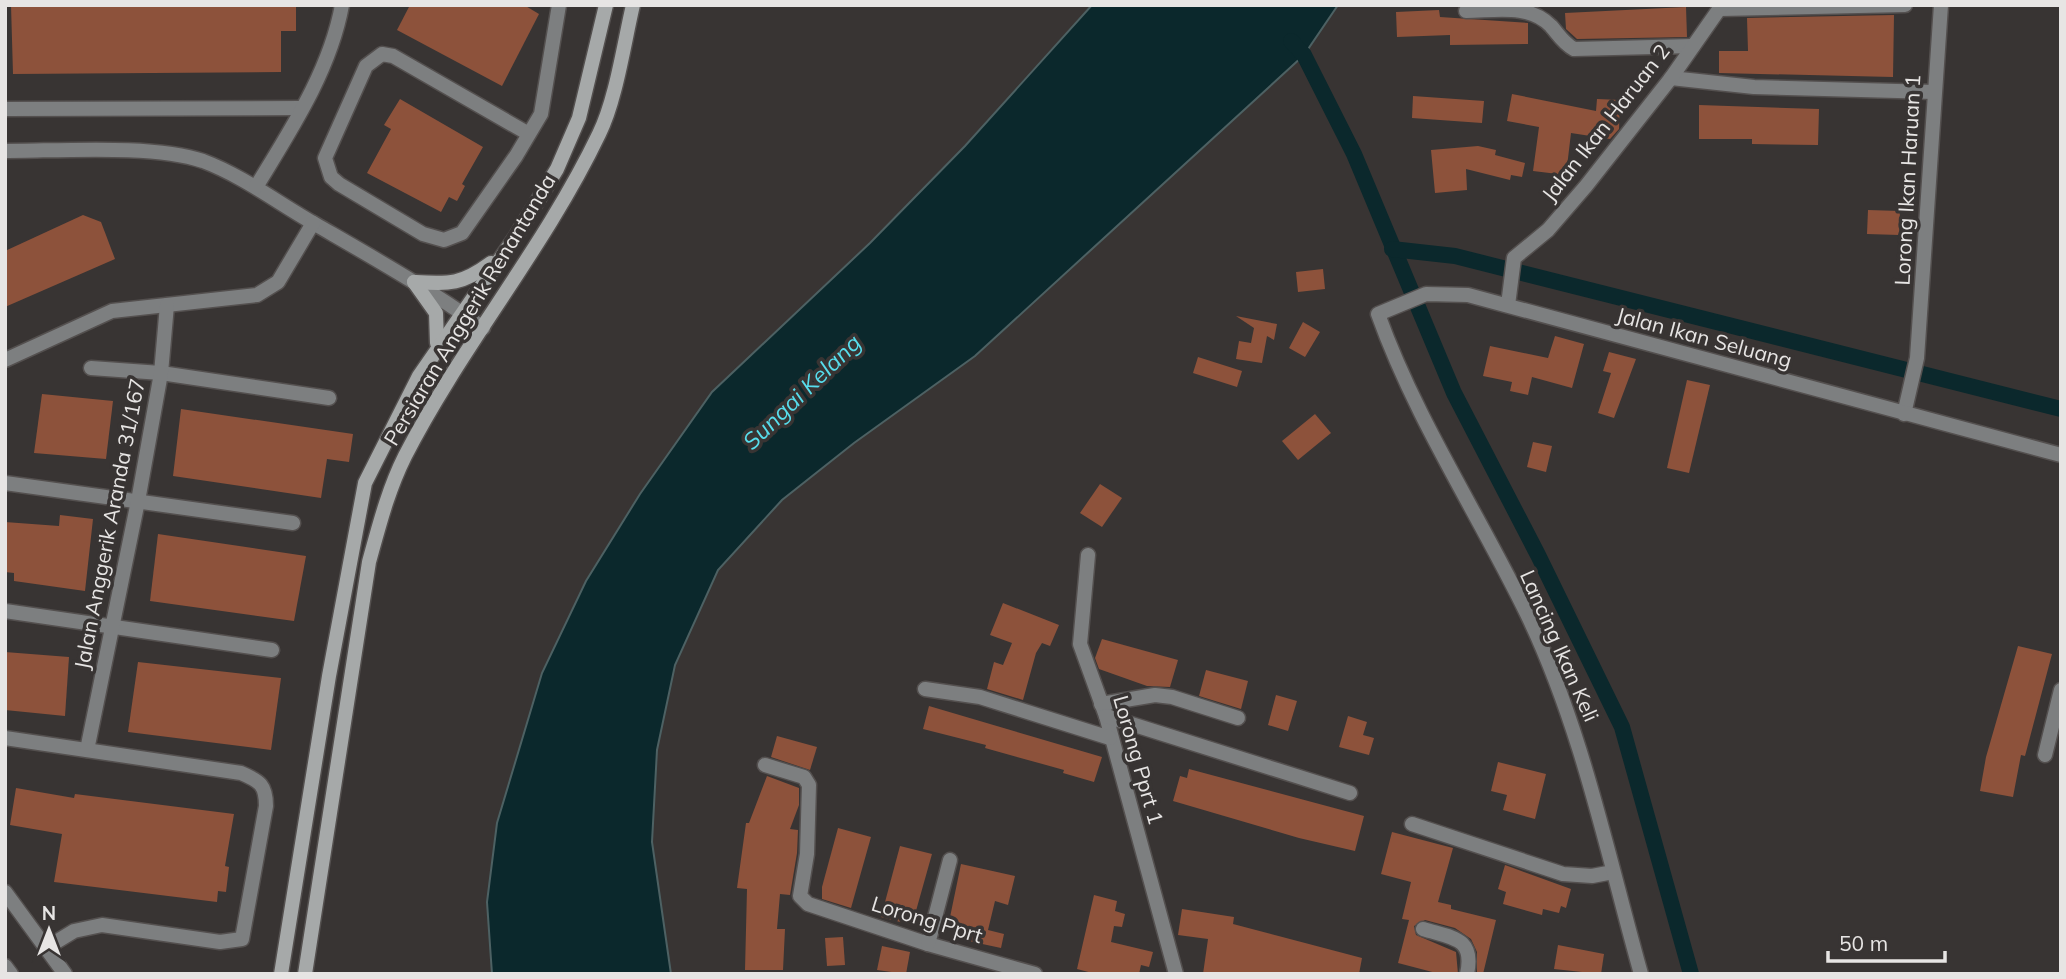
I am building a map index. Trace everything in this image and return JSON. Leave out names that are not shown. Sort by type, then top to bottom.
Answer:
[{"type":"main road","name":"Persiaran Anggerik Renantanda","points":[[281,974],[327,689],[365,483],[436,348],[503,254],[557,169],[579,118],[606,5]]},
{"type":"main road","name":"Persiaran Anggerik Renantanda","points":[[305,974],[369,562],[387,498],[404,458],[517,277],[600,132],[633,5]]},
{"type":"main road","points":[[414,282],[454,284],[466,281],[503,254]]},
{"type":"main road","points":[[414,282],[436,313],[439,329],[436,348]]},
{"type":"street","points":[[256,187],[325,61],[338,27],[342,5]]},
{"type":"street","points":[[529,134],[393,56],[382,54],[366,66],[328,146],[325,159],[331,177],[423,234],[444,240],[454,238],[467,227],[529,134],[541,114],[559,5]]},
{"type":"street","points":[[1721,7],[1905,5]]},
{"type":"street","name":"Lorong Ikan Haruan 1","points":[[1904,414],[1917,358],[1941,5]]},
{"type":"street","name":"Jalan Ikan Haruan 2","points":[[1508,306],[1514,258],[1548,230],[1586,186],[1671,78],[1721,7]]},
{"type":"street","points":[[1466,11],[1528,10],[1550,25],[1563,43],[1574,49],[1693,46]]},
{"type":"street","points":[[1671,78],[1754,87],[1934,92]]},
{"type":"street","points":[[5,109],[301,108]]},
{"type":"street","points":[[5,151],[114,151],[175,155],[202,161],[256,187],[414,282],[483,328]]},
{"type":"street","points":[[5,360],[112,311],[243,298],[268,290],[278,282],[313,223]]},
{"type":"street","name":"Jalan Ikan Seluang","points":[[1392,353],[1378,314],[1426,294],[1468,295],[2061,455]]},
{"type":"street","name":"Jalan Anggerik Aranda 31/167","points":[[87,750],[138,501],[161,373],[167,306]]},
{"type":"street","name":"Lancing Ikan Keli","points":[[1392,353],[1412,401],[1528,616],[1580,746],[1642,974]]},
{"type":"street","points":[[91,368],[161,373],[329,398]]},
{"type":"street","points":[[5,483],[293,523]]},
{"type":"street","name":"Lorong Pprt 1","points":[[1088,555],[1080,644],[1104,710],[1176,974]]},
{"type":"street","points":[[5,611],[272,650]]},
{"type":"street","points":[[925,689],[979,696],[1110,738]]},
{"type":"street","points":[[2045,755],[2061,690]]},
{"type":"street","points":[[1104,710],[1155,695],[1172,697],[1238,718]]},
{"type":"street","points":[[1104,710],[1350,793]]},
{"type":"street","points":[[5,738],[242,772],[259,780],[266,790],[262,832],[242,939],[220,942],[102,925],[74,931],[46,948]]},
{"type":"street","name":"Lorong Pprt","points":[[765,765],[804,777],[809,785],[807,854],[800,896],[808,904],[928,944],[1035,974]]},
{"type":"street","points":[[1412,824],[1563,874],[1592,876],[1613,872]]},
{"type":"street","points":[[928,944],[950,860]]},
{"type":"street","points":[[5,892],[65,974]]},
{"type":"street","points":[[1423,929],[1457,940],[1468,947],[1471,956],[1467,974]]},
{"type":"street","points":[[5,966],[11,974]]},
{"type":"water","name":"Sungai Kelang","points":[[1092,5],[1338,5],[1304,55],[975,356],[854,443],[782,500],[718,570],[675,665],[657,750],[652,842],[671,974],[492,974],[487,902],[497,823],[542,673],[586,581],[640,494],[712,392],[870,243],[965,146]]},
{"type":"building","points":[[11,5],[296,5],[296,31],[281,31],[281,72],[13,74]]},
{"type":"building","points":[[410,5],[524,5],[539,14],[502,86],[397,30]]},
{"type":"building","points":[[1686,7],[1687,37],[1577,39],[1566,29],[1565,13]]},
{"type":"building","points":[[1439,10],[1440,17],[1528,23],[1528,44],[1450,45],[1450,35],[1397,37],[1396,12]]},
{"type":"building","points":[[1894,15],[1893,77],[1719,73],[1719,51],[1748,51],[1747,18]]},
{"type":"building","points":[[1512,94],[1596,111],[1597,99],[1620,100],[1619,129],[1610,139],[1571,133],[1566,175],[1533,171],[1539,127],[1507,121]]},
{"type":"building","points":[[1413,96],[1484,101],[1482,123],[1412,118]]},
{"type":"building","points":[[400,99],[483,147],[462,184],[465,186],[457,201],[449,197],[441,212],[367,173],[391,129],[384,125]]},
{"type":"building","points":[[1699,105],[1819,109],[1818,145],[1752,144],[1752,139],[1699,139]]},
{"type":"building","points":[[1478,146],[1496,150],[1495,155],[1525,163],[1522,177],[1511,175],[1510,180],[1466,169],[1467,190],[1435,193],[1431,150]]},
{"type":"building","points":[[1868,210],[1900,211],[1899,235],[1867,234]]},
{"type":"building","points":[[83,215],[101,222],[115,259],[5,307],[5,251]]},
{"type":"building","points":[[1323,269],[1325,289],[1298,292],[1296,272]]},
{"type":"building","points":[[1236,316],[1277,324],[1274,340],[1267,336],[1262,363],[1236,359],[1239,341],[1251,343],[1254,328]]},
{"type":"building","points":[[1303,322],[1320,332],[1305,357],[1289,348]]},
{"type":"building","points":[[1555,336],[1584,344],[1572,388],[1532,377],[1528,395],[1510,391],[1512,382],[1483,376],[1490,346],[1548,358]]},
{"type":"building","points":[[1609,352],[1636,359],[1614,418],[1598,413],[1611,373],[1603,371]]},
{"type":"building","points":[[1198,357],[1242,371],[1237,387],[1193,373]]},
{"type":"building","points":[[1687,380],[1710,385],[1689,473],[1667,468]]},
{"type":"building","points":[[42,394],[113,401],[106,459],[34,453]]},
{"type":"building","points":[[181,409],[353,434],[349,462],[327,459],[321,498],[173,476]]},
{"type":"building","points":[[1315,414],[1331,433],[1298,460],[1282,441]]},
{"type":"building","points":[[1533,442],[1552,446],[1546,472],[1527,467]]},
{"type":"building","points":[[1100,484],[1122,498],[1102,527],[1080,513]]},
{"type":"building","points":[[60,515],[93,519],[85,591],[14,581],[14,573],[5,572],[5,522],[59,526]]},
{"type":"building","points":[[158,534],[306,556],[294,621],[150,601]]},
{"type":"building","points":[[1003,603],[1059,625],[1050,646],[1042,643],[1036,653],[1023,700],[987,689],[994,662],[1003,665],[1012,643],[990,635]]},
{"type":"building","points":[[1102,639],[1178,660],[1170,687],[1147,686],[1099,669],[1095,658]]},
{"type":"building","points":[[2018,646],[2052,654],[2025,756],[2021,755],[2013,797],[1980,791],[1986,757]]},
{"type":"building","points":[[5,652],[69,657],[65,716],[5,710]]},
{"type":"building","points":[[138,662],[281,678],[271,750],[128,732]]},
{"type":"building","points":[[1206,670],[1248,681],[1241,709],[1199,696]]},
{"type":"building","points":[[1276,695],[1297,701],[1288,731],[1268,725]]},
{"type":"building","points":[[929,706],[1102,757],[1094,782],[1063,773],[1064,770],[985,748],[986,745],[923,729]]},
{"type":"building","points":[[1348,716],[1367,722],[1363,735],[1374,738],[1369,755],[1339,747]]},
{"type":"building","points":[[777,736],[817,747],[810,770],[771,757]]},
{"type":"building","points":[[1498,762],[1546,774],[1535,819],[1503,810],[1507,795],[1491,791]]},
{"type":"building","points":[[1189,769],[1364,816],[1355,851],[1299,838],[1173,801],[1180,776],[1187,778]]},
{"type":"building","points":[[767,776],[799,788],[799,805],[790,829],[798,830],[797,853],[790,895],[780,894],[777,929],[785,929],[783,970],[745,970],[747,889],[737,888],[746,823],[749,823]]},
{"type":"building","points":[[16,788],[74,798],[75,794],[234,814],[225,866],[229,867],[226,892],[218,891],[217,902],[54,882],[62,834],[10,825]]},
{"type":"building","points":[[838,828],[871,837],[851,908],[822,899],[822,887]]},
{"type":"building","points":[[1392,832],[1453,848],[1438,902],[1451,905],[1451,909],[1496,920],[1483,974],[1477,974],[1477,952],[1471,939],[1455,928],[1425,920],[1414,926],[1416,935],[1456,952],[1458,974],[1440,974],[1398,963],[1409,920],[1402,919],[1411,882],[1381,874]]},
{"type":"building","points":[[900,846],[932,854],[912,925],[881,917]]},
{"type":"building","points":[[961,864],[1015,876],[1008,905],[995,901],[988,930],[1004,934],[1001,948],[959,939],[962,925],[949,922]]},
{"type":"building","points":[[1505,865],[1571,889],[1566,908],[1561,906],[1559,913],[1543,909],[1542,915],[1503,904],[1506,892],[1498,889]]},
{"type":"building","points":[[1094,895],[1117,901],[1115,911],[1125,914],[1122,927],[1114,926],[1111,942],[1153,952],[1149,967],[1141,965],[1139,974],[1096,974],[1077,969]]},
{"type":"building","points":[[1182,909],[1234,917],[1233,924],[1362,958],[1359,974],[1203,974],[1208,939],[1178,935]]},
{"type":"building","points":[[843,937],[845,965],[827,966],[825,938]]},
{"type":"building","points":[[1558,945],[1604,954],[1601,974],[1554,969]]},
{"type":"building","points":[[882,946],[910,952],[906,974],[877,970]]},
{"type":"waterway","points":[[1291,41],[1304,55],[1354,154],[1454,393],[1538,555],[1622,727],[1691,974]]},
{"type":"waterway","points":[[1392,249],[1455,256],[2061,409]]}]
